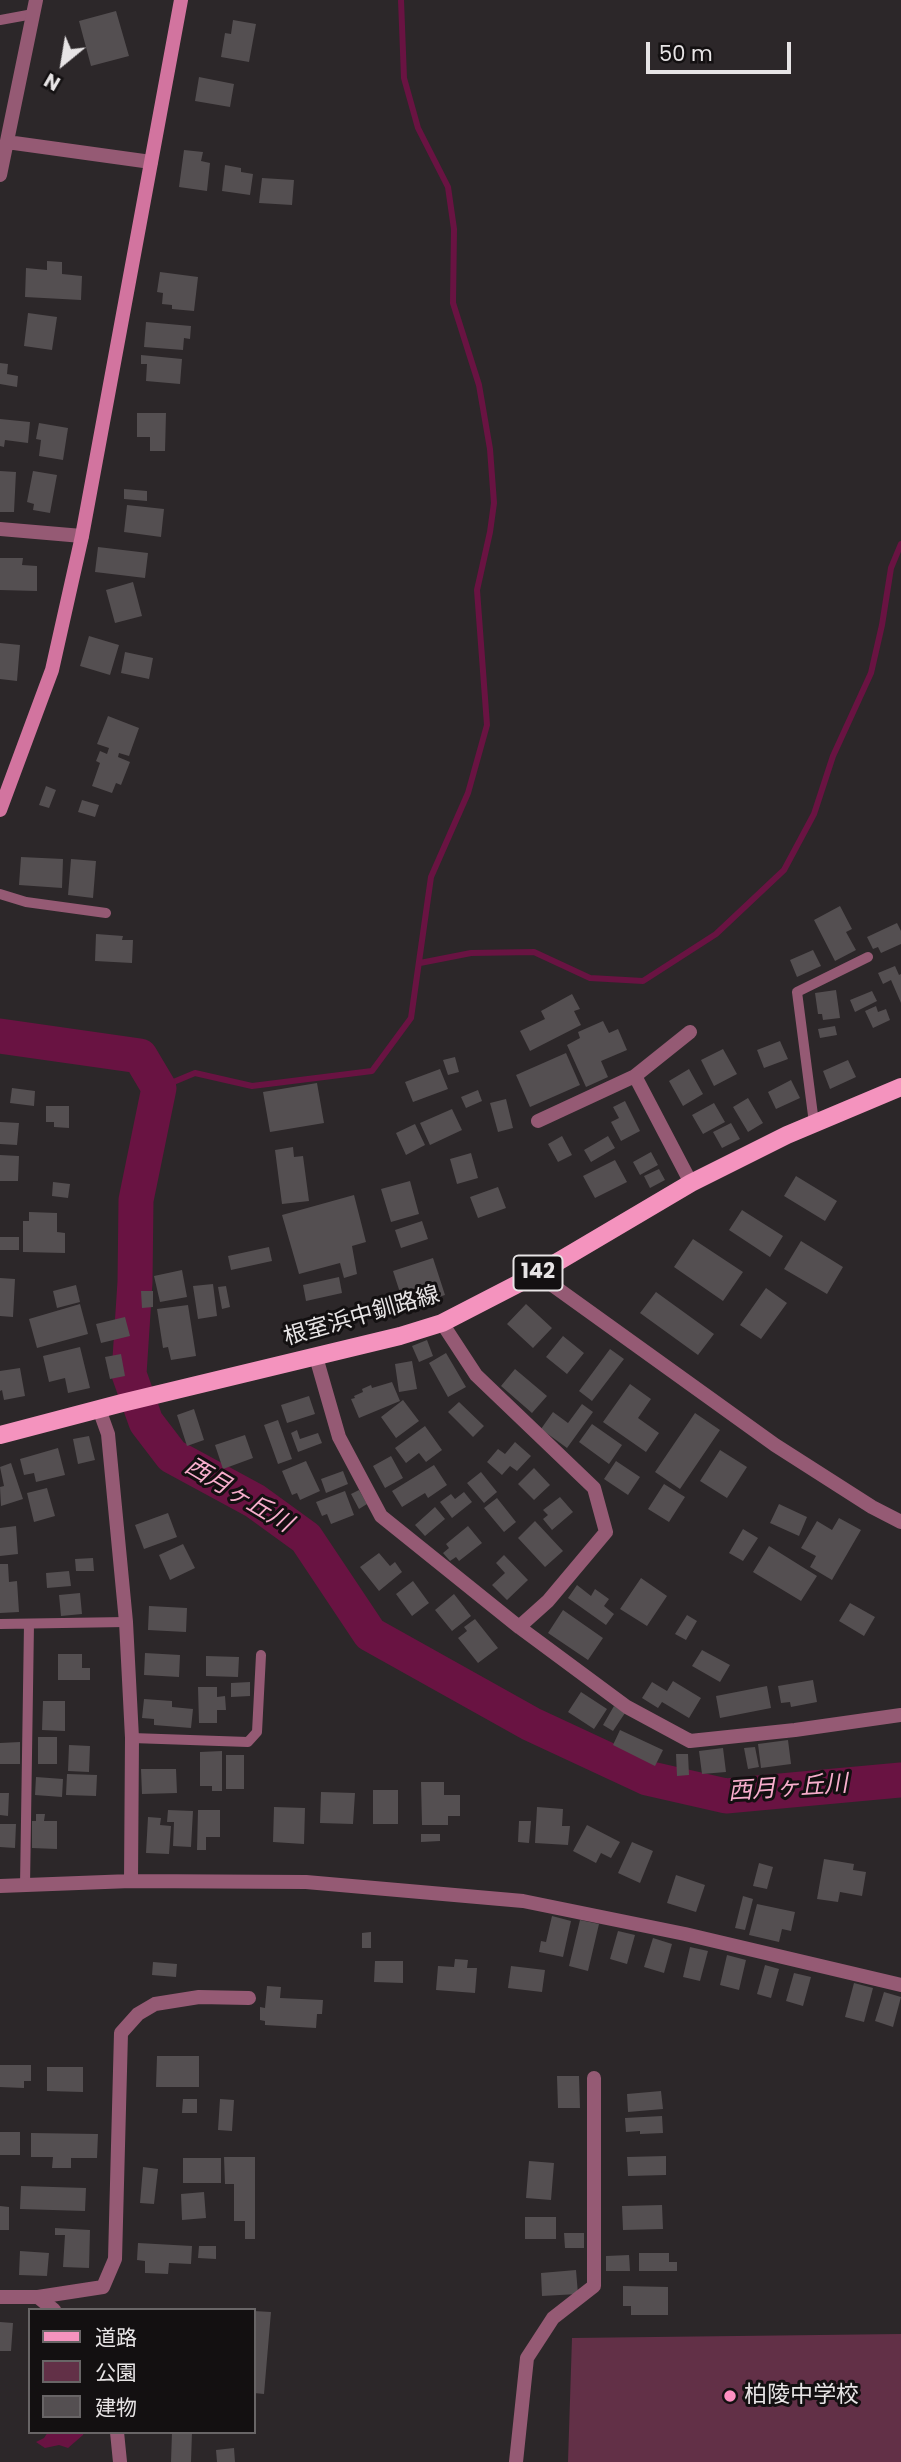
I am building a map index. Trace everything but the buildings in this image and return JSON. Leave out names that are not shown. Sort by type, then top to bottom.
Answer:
[{"type":"main road","name":"根室浜中釧路線","points":[[0,1435],[400,1336],[442,1323],[537,1273],[691,1183],[814,1123],[901,1087]]},
{"type":"street","points":[[0,808],[52,670],[82,536],[181,0]]},
{"type":"street","points":[[0,175],[34,7]]},
{"type":"street","points":[[6,142],[151,162]]},
{"type":"street","points":[[0,529],[82,536]]},
{"type":"street","points":[[538,1121],[635,1076],[690,1032]]},
{"type":"street","points":[[635,1076],[691,1183]]},
{"type":"street","points":[[537,1273],[775,1445],[872,1507],[901,1522]]},
{"type":"street","points":[[442,1323],[477,1375],[594,1488],[606,1532],[548,1601],[519,1627]]},
{"type":"street","points":[[316,1357],[338,1437],[381,1516],[519,1627],[627,1707],[690,1741],[901,1715]]},
{"type":"street","points":[[99,1409],[108,1434],[126,1622],[132,1738],[131,1881]]},
{"type":"street","points":[[0,1886],[131,1881],[306,1882],[523,1901],[685,1934],[901,1985]]},
{"type":"street","points":[[0,2297],[38,2297],[103,2287],[116,2259],[121,2033],[138,2014],[155,2004],[199,1997],[249,1998]]},
{"type":"street","points":[[516,2462],[527,2358],[553,2318],[594,2286],[594,2078]]},
{"type":"street","points":[[38,2297],[52,2308]]},
{"type":"street","points":[[117,2434],[120,2462]]},
{"type":"lane","points":[[0,20],[34,7]]},
{"type":"lane","points":[[0,894],[26,902],[106,914]]},
{"type":"lane","points":[[814,1123],[797,992],[868,957]]},
{"type":"lane","points":[[0,1624],[126,1622]]},
{"type":"lane","points":[[25,1886],[29,1624]]},
{"type":"lane","points":[[132,1738],[248,1742],[257,1732],[261,1655]]},
{"type":"green space","name":"柏陵中学校","points":[[901,2334],[901,2462],[568,2462],[572,2338]]},
{"type":"shaded area","points":[[47,2434],[83,2434],[68,2448],[59,2445],[45,2448],[36,2442]]},
{"type":"waterway","points":[[159,1088],[195,1073],[252,1086],[372,1071],[411,1018],[431,877],[468,793],[487,725],[477,590],[494,503],[490,449],[479,385],[453,303],[454,229],[448,187],[418,128],[404,78],[401,0]]},
{"type":"waterway","points":[[420,963],[471,953],[534,952],[590,978],[643,981],[716,934],[784,870],[814,814],[833,756],[871,673],[891,568],[901,544]]},
{"type":"waterway","name":"西月ヶ丘川","points":[[0,1036],[140,1056],[159,1088],[136,1200],[135,1282],[129,1374],[146,1422],[172,1456],[255,1501],[306,1538],[370,1634],[531,1724],[647,1778],[726,1796],[901,1780]]},
{"type":"place","name":"柏陵中学校","points":[[730,2396]]}]
